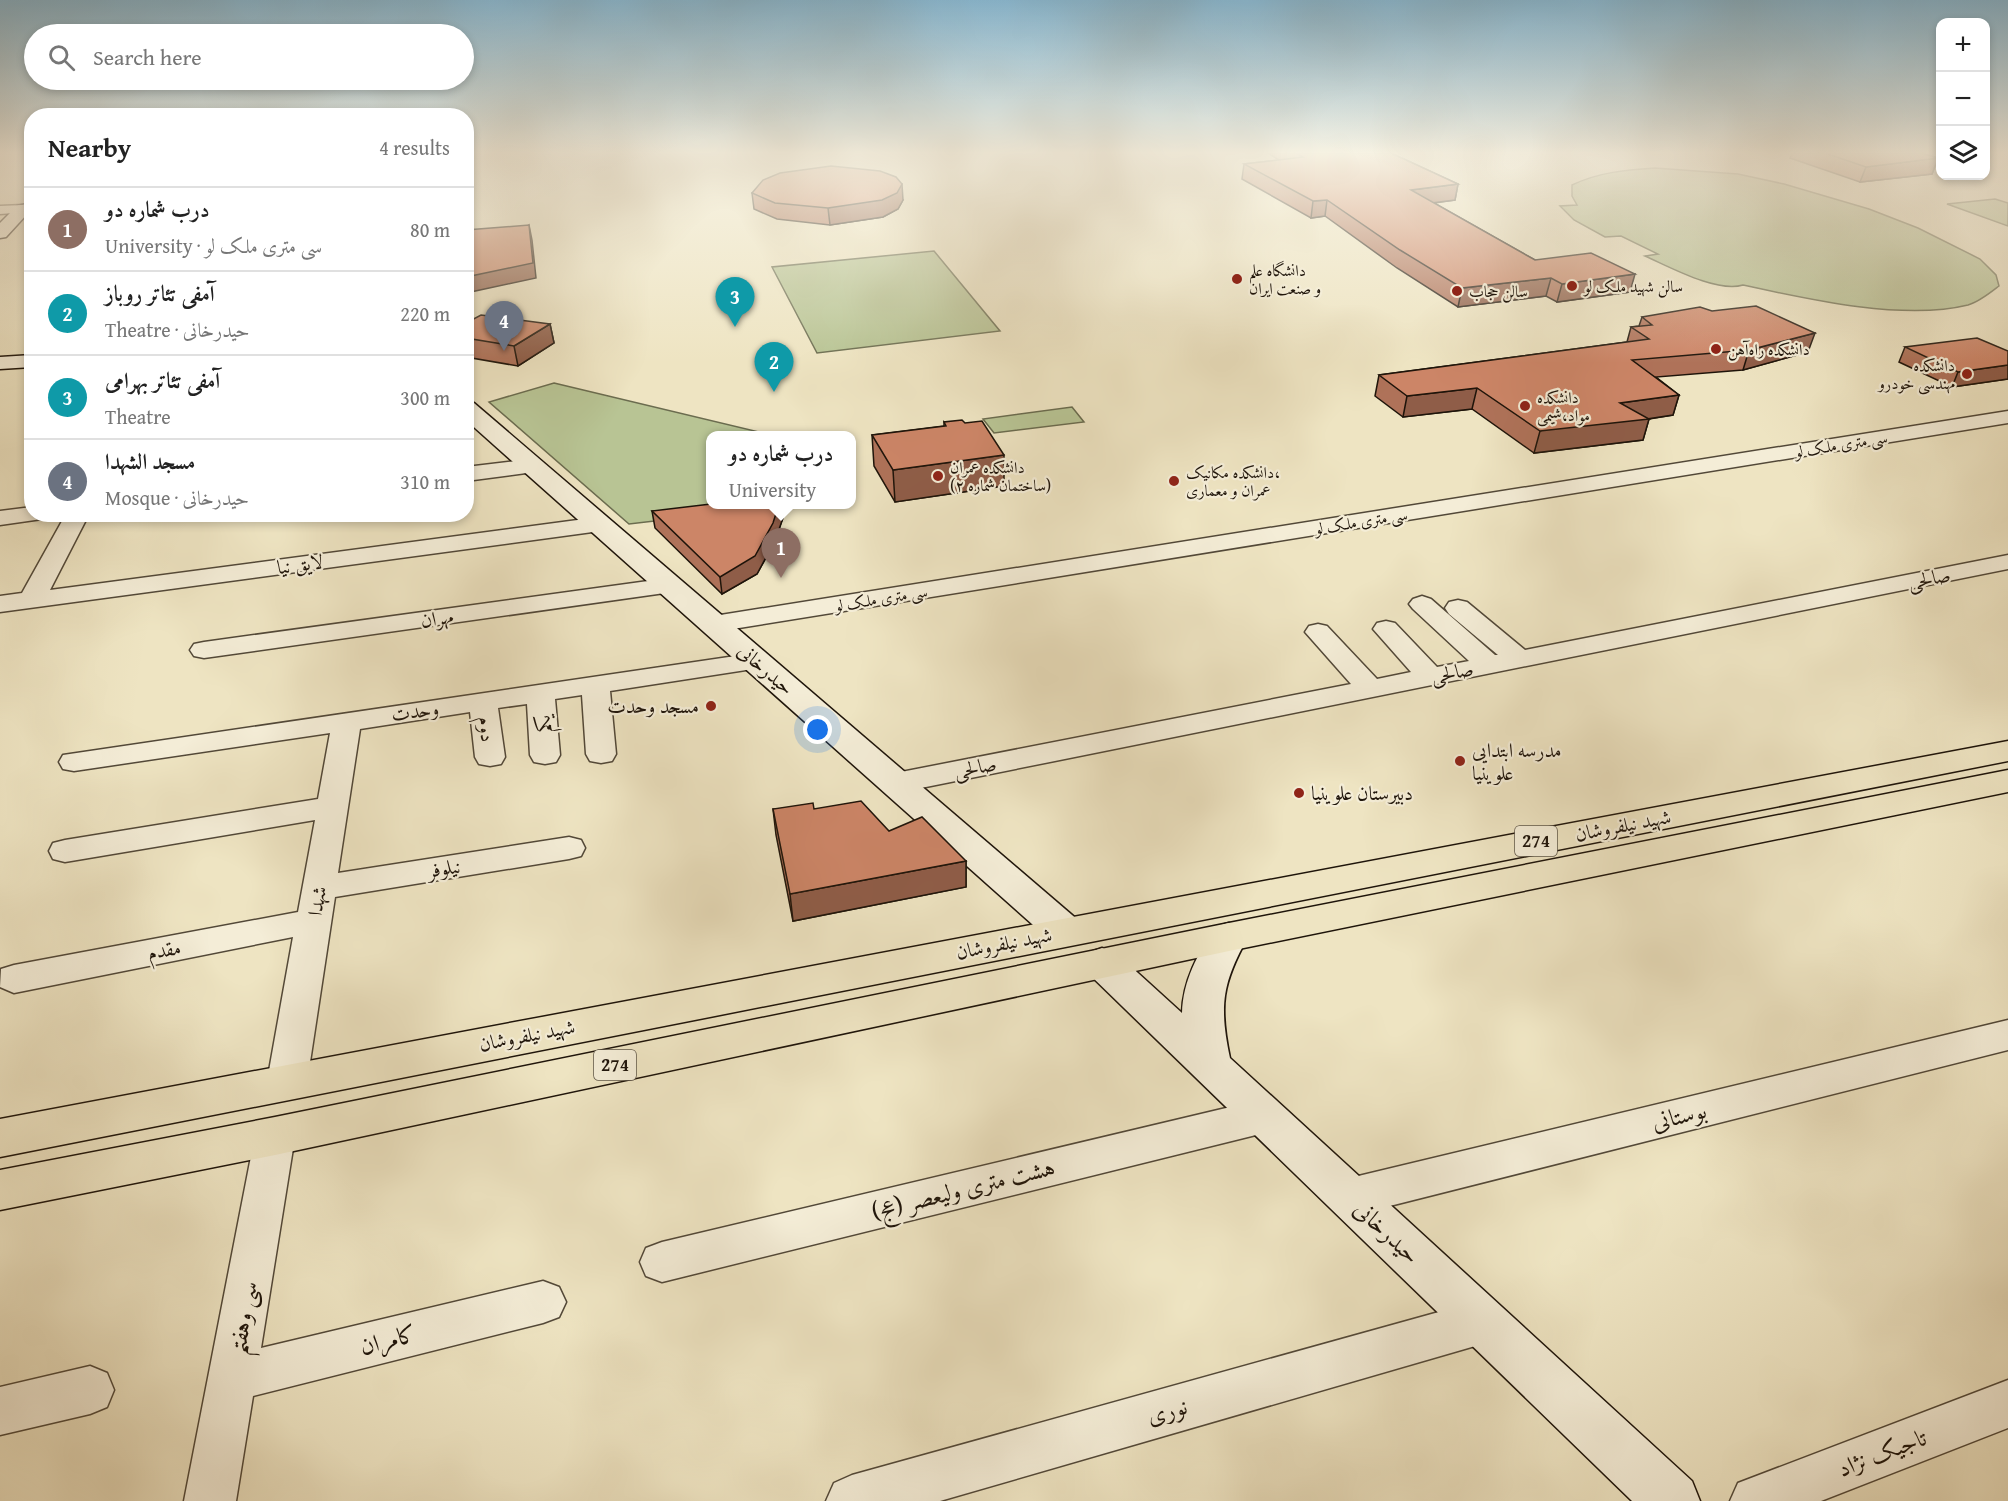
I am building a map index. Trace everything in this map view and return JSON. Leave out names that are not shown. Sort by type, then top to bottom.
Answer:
[{"type":"main road","points":[[0,363],[24,362]]},
{"type":"main road","name":"حیدرخانی","points":[[474,417],[600,524],[1065,931]]},
{"type":"main road","name":"شهید نیلفروشان","points":[[0,1138],[2008,751]]},
{"type":"main road","name":"شهید نیلفروشان","points":[[1229,937],[2008,781]]},
{"type":"main road","points":[[1065,931],[1102,963]]},
{"type":"main road","points":[[1211,1067],[1200,1010],[1205,982],[1214,961],[1229,937]]},
{"type":"main road","name":"274","points":[[0,1190],[275,1136],[1229,937]]},
{"type":"main road","name":"حیدرخانی","points":[[1102,963],[1672,1501]]},
{"type":"main road","points":[[275,1136],[287,1082]]},
{"type":"street","name":"سی متری ملک لو","points":[[714,624],[2008,417]]},
{"type":"street","points":[[474,473],[533,466]]},
{"type":"street","points":[[0,519],[24,515]]},
{"type":"street","points":[[32,599],[74,522]]},
{"type":"street","name":"لایق نیا","points":[[0,604],[600,524]]},
{"type":"street","name":"صالحی","points":[[896,783],[2008,562]]},
{"type":"street","name":"مهران","points":[[204,650],[670,586]]},
{"type":"street","points":[[1422,604],[1490,665]]},
{"type":"street","points":[[1458,608],[1520,659]]},
{"type":"street","points":[[1386,629],[1430,676]]},
{"type":"street","points":[[1318,632],[1370,688]]},
{"type":"street","name":"وحدت","points":[[74,762],[756,660]]},
{"type":"street","points":[[595,684],[601,754]]},
{"type":"street","name":"یکم","points":[[540,693],[545,755]]},
{"type":"street","name":"دوم","points":[[483,701],[490,757]]},
{"type":"street","name":"شهدا","points":[[287,1082],[347,721]]},
{"type":"street","points":[[65,851],[333,807]]},
{"type":"street","name":"نیلوفر","points":[[317,905],[569,848]]},
{"type":"street","name":"مقدم","points":[[14,979],[317,905]]},
{"type":"street","name":"بوستانی","points":[[1350,1197],[2008,1035]]},
{"type":"street","name":"هشت متری ولیعصر (عج)","points":[[662,1262],[1264,1116]]},
{"type":"street","name":"سی وهفتم","points":[[210,1501],[275,1136]]},
{"type":"street","name":"کامران","points":[[232,1378],[543,1302]]},
{"type":"street","name":"نوری","points":[[852,1501],[1482,1322]]},
{"type":"street","points":[[0,1411],[90,1390]]},
{"type":"street","name":"تاجیک نژاد","points":[[1756,1501],[2008,1404]]},
{"type":"green space","points":[[1580,223],[1905,223],[1980,259],[1996,275],[1999,286],[1980,300],[1968,305],[1942,309],[1914,311],[1855,306],[1743,285],[1732,287],[1707,282],[1645,256],[1658,254],[1621,236],[1605,237]]},
{"type":"green space","points":[[934,251],[1000,331],[817,353],[772,267]]},
{"type":"green space","points":[[554,383],[754,431],[706,431],[706,509],[757,509],[629,524],[489,402]]},
{"type":"green space","points":[[1072,407],[1084,422],[994,433],[983,419]]},
{"type":"building","points":[[1361,223],[1470,223],[1535,260],[1591,253],[1635,274],[1562,284],[1551,278],[1462,288]]},
{"type":"building","points":[[529,225],[533,263],[474,275],[474,229]]},
{"type":"building","points":[[1756,306],[1815,333],[1749,350],[1632,360],[1679,395],[1620,403],[1649,419],[1540,431],[1477,388],[1407,396],[1379,375],[1649,339],[1631,327],[1652,325],[1642,317],[1700,307],[1712,311]]},
{"type":"building","points":[[481,315],[550,324],[514,346],[474,339],[474,319]]},
{"type":"building","points":[[1977,338],[2008,351],[2008,365],[1958,372],[1905,347]]},
{"type":"building","points":[[962,420],[965,423],[982,421],[1004,455],[893,470],[872,435],[946,426],[944,422]]},
{"type":"building","points":[[706,505],[706,509],[777,509],[773,523],[755,556],[720,577],[652,511]]},
{"type":"building","points":[[861,801],[889,831],[922,817],[966,861],[790,894],[773,809],[813,803],[814,809]]},
{"type":"place","name":"دانشگاه علم و صنعت ایران","points":[[1237,279]]},
{"type":"place","name":"سالن شهید ملک لو","points":[[1572,286]]},
{"type":"place","name":"سالن حجاب","points":[[1457,291]]},
{"type":"place","name":"آمفی تئاتر بهرامی","points":[[735,327]]},
{"type":"place","name":"دانشکده راه‌آهن","points":[[1716,349]]},
{"type":"place","name":"مسجد الشهدا","points":[[504,351]]},
{"type":"place","name":"دانشکده مهندسی خودرو","points":[[1967,374]]},
{"type":"place","name":"آمفی تئاتر روباز","points":[[774,392]]},
{"type":"place","name":"دانشکده مواد،شیمی","points":[[1525,406]]},
{"type":"place","name":"دانشکده عمران (ساختمان شماره ۲)","points":[[938,476]]},
{"type":"place","name":"دانشکده مکانیک، عمران و معماری","points":[[1174,481]]},
{"type":"place","name":"درب شماره دو","points":[[781,578]]},
{"type":"place","name":"مسجد وحدت","points":[[711,706]]},
{"type":"place","name":"مدرسه ابتدایی علوینیا","points":[[1460,761]]},
{"type":"place","name":"دبیرستان علوینیا","points":[[1299,793]]}]
